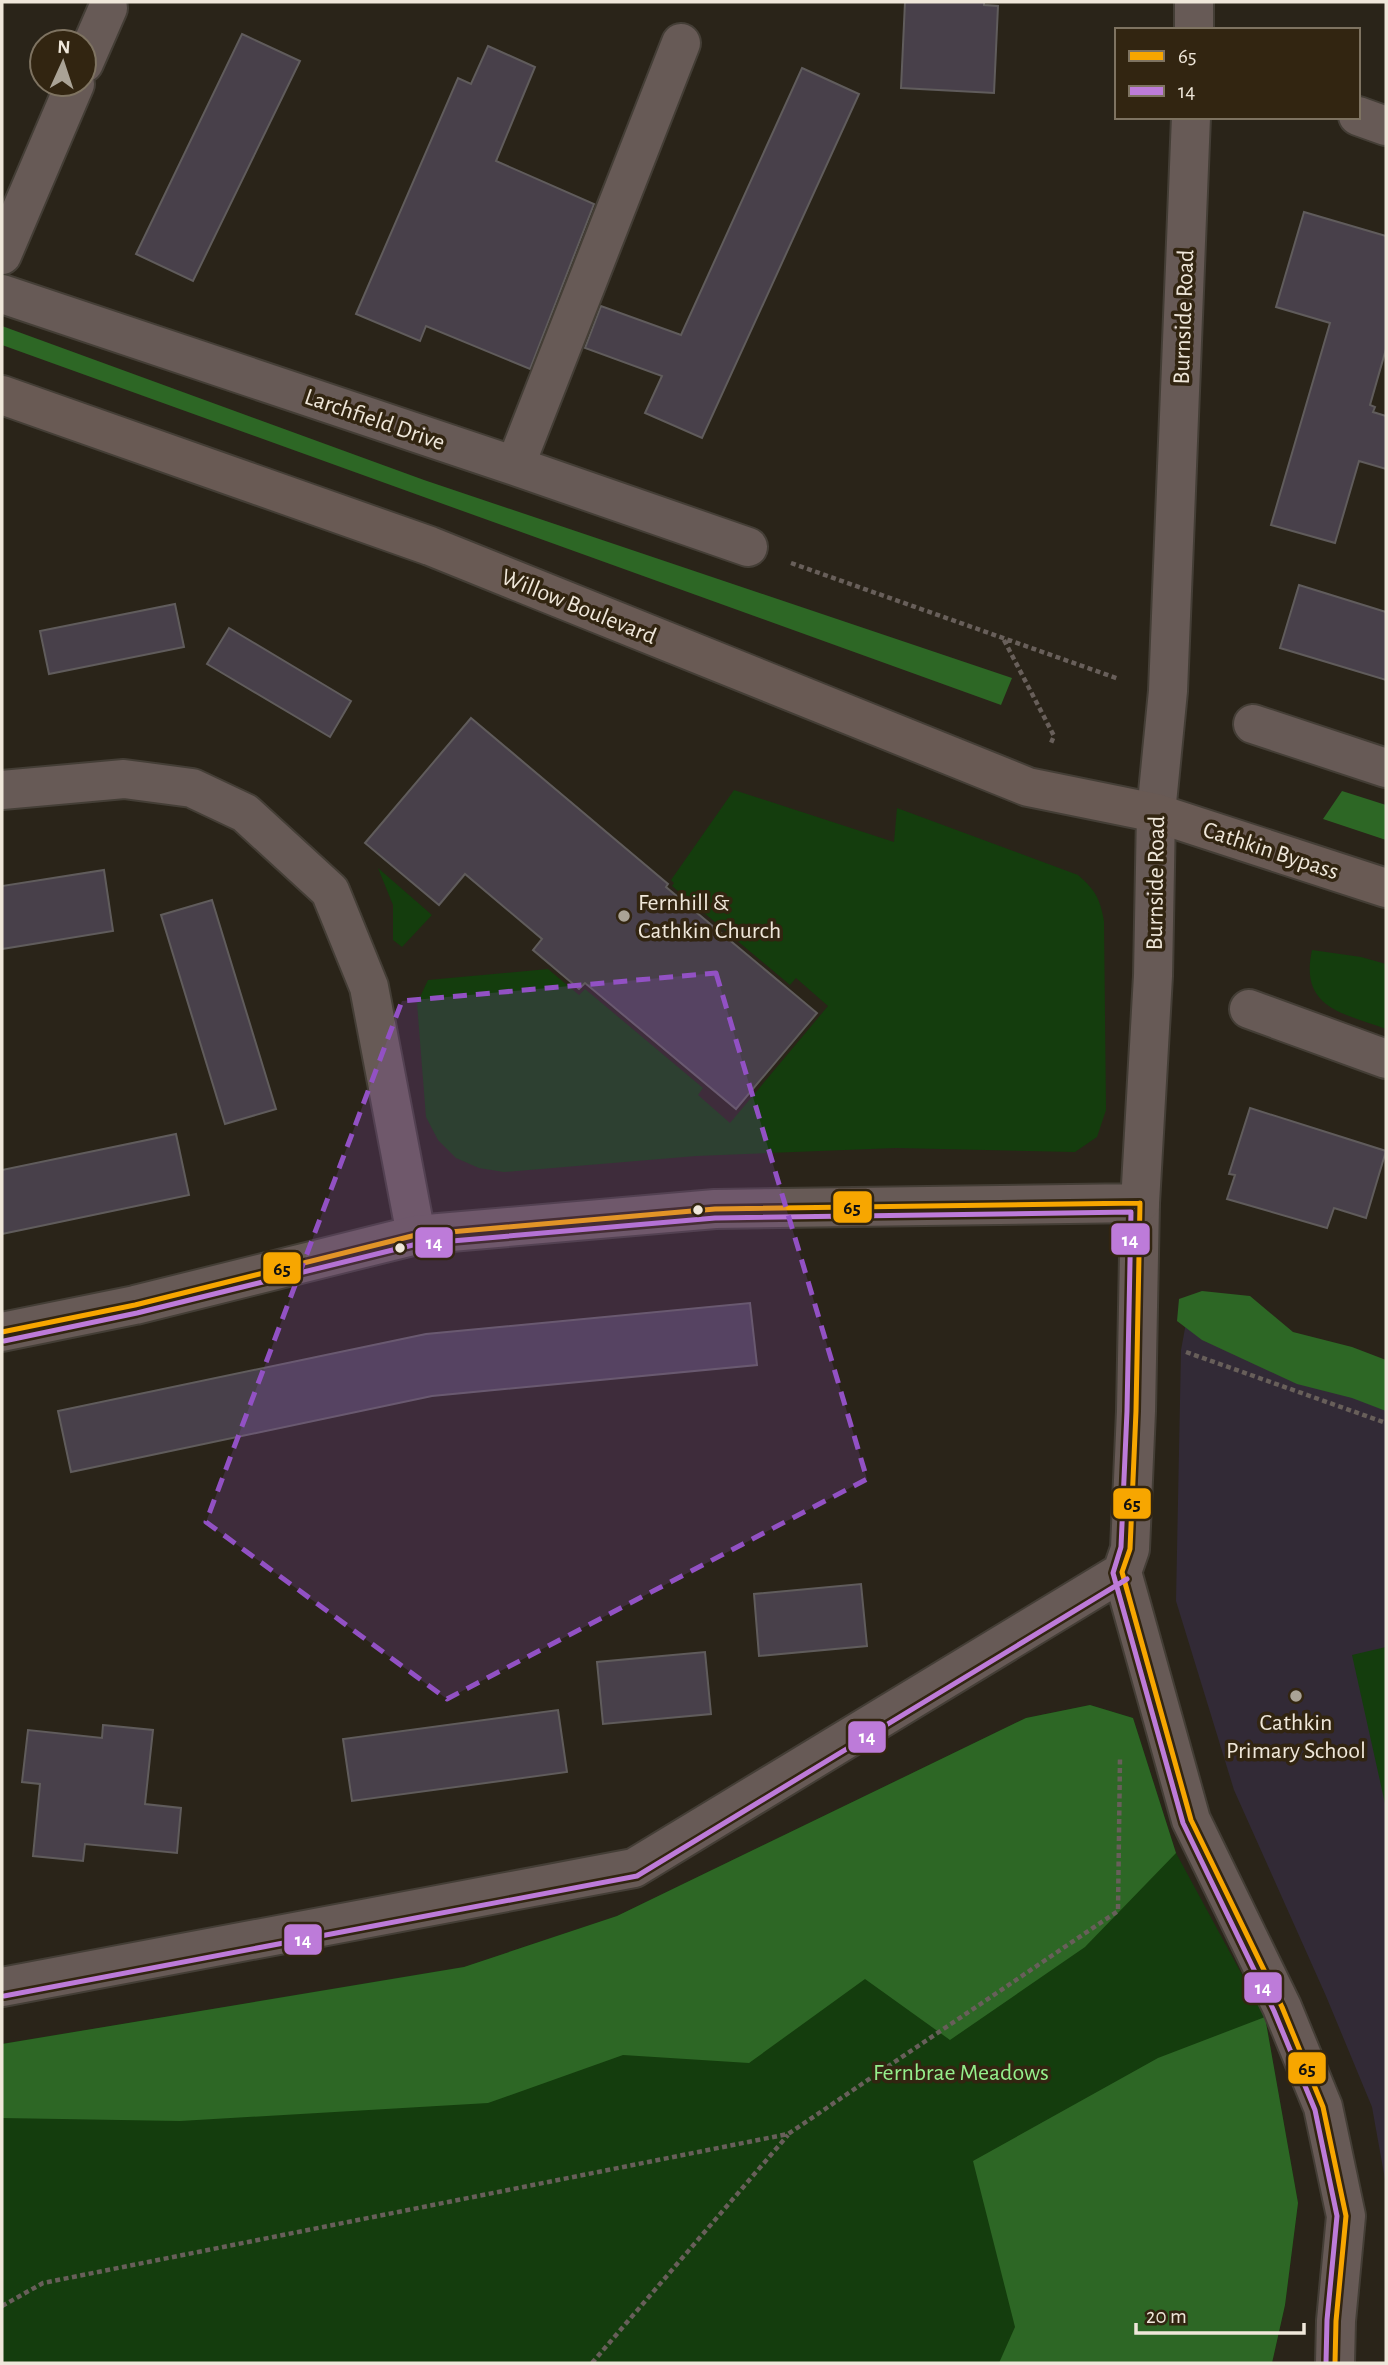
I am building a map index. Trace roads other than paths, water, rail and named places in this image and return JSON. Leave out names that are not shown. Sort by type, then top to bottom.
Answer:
[{"type":"main road","name":"Willow Boulevard","points":[[2,395],[430,546],[1028,787],[1156,813]]},
{"type":"main road","name":"Cathkin Bypass","points":[[1156,813],[1386,888]]},
{"type":"street","points":[[1194,2],[1194,28]]},
{"type":"street","points":[[98,31],[108,8]]},
{"type":"street","points":[[515,466],[681,43]]},
{"type":"street","points":[[2,255],[69,98]]},
{"type":"street","points":[[1360,117],[1386,126]]},
{"type":"street","name":"Burnside Road","points":[[1191,119],[1168,691],[1156,813],[1153,976],[1140,1203],[1131,1521],[1129,1549],[1122,1572],[1191,1820],[1282,2007],[1323,2107],[1346,2216],[1336,2321],[1335,2363]]},
{"type":"street","name":"Larchfield Drive","points":[[2,294],[748,547]]},
{"type":"street","points":[[1253,724],[1386,768]]},
{"type":"street","points":[[2,790],[124,779],[192,788],[244,813],[330,891],[369,986],[416,1235]]},
{"type":"street","points":[[1249,1009],[1386,1059]]},
{"type":"street","points":[[2,1332],[135,1305],[416,1235],[715,1209],[1140,1203]]},
{"type":"street","points":[[2,1987],[634,1868],[1122,1572]]},
{"type":"place","name":"Fernhill & Cathkin Church","points":[[624,916]]},
{"type":"place","name":"Cathkin Primary School","points":[[1296,1696]]},
{"type":"park label","name":"Fernbrae Meadows","points":[[961,2072]]}]
